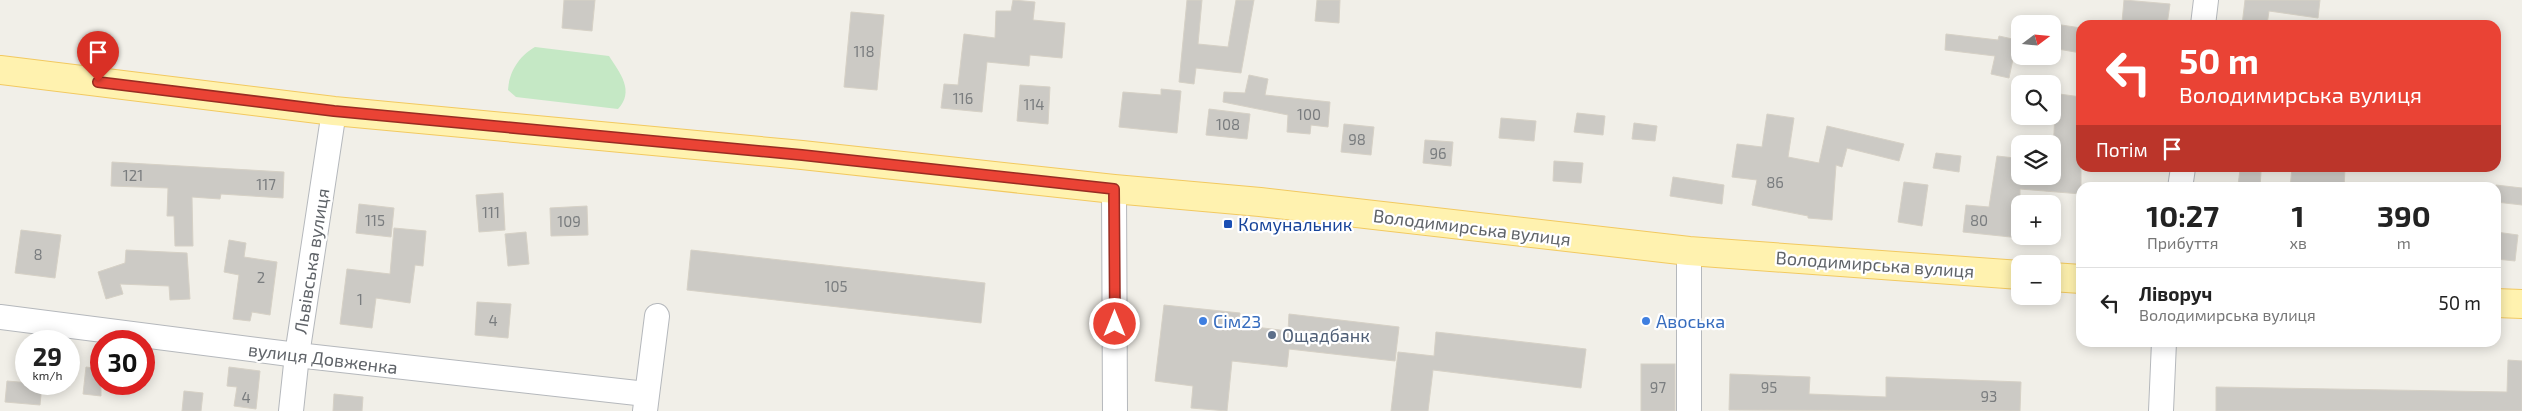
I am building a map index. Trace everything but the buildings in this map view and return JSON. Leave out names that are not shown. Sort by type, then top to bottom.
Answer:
[{"type":"main road","name":"Володимирська вулиця","points":[[0,70],[334,111],[802,155],[1114,189],[1260,202],[1690,251],[2011,274]]},
{"type":"main road","points":[[2061,278],[2076,279]]},
{"type":"main road","points":[[2501,302],[2522,304]]},
{"type":"street","points":[[2204,20],[2206,0]]},
{"type":"street","name":"Львівська вулиця","points":[[291,411],[297,355],[334,111]]},
{"type":"street","points":[[1114,189],[1115,411]]},
{"type":"street","points":[[1689,411],[1690,251]]},
{"type":"street","points":[[645,402],[657,316]]},
{"type":"street","name":"вулиця Довженка","points":[[0,317],[645,402]]},
{"type":"street","points":[[2161,411],[2164,347]]},
{"type":"green space","points":[[535,47],[609,56],[624,82],[626,89],[623,102],[618,109],[516,97],[508,90],[510,77],[524,55]]},
{"type":"place","name":"Комунальник","points":[[1228,224]]},
{"type":"place","name":"Сім23","points":[[1203,321]]},
{"type":"place","name":"Авоська","points":[[1646,321]]},
{"type":"place","name":"Ощадбанк","points":[[1272,335]]},
{"type":"route","points":[[98,82],[334,111],[802,155],[1114,189],[1115,324]]}]
